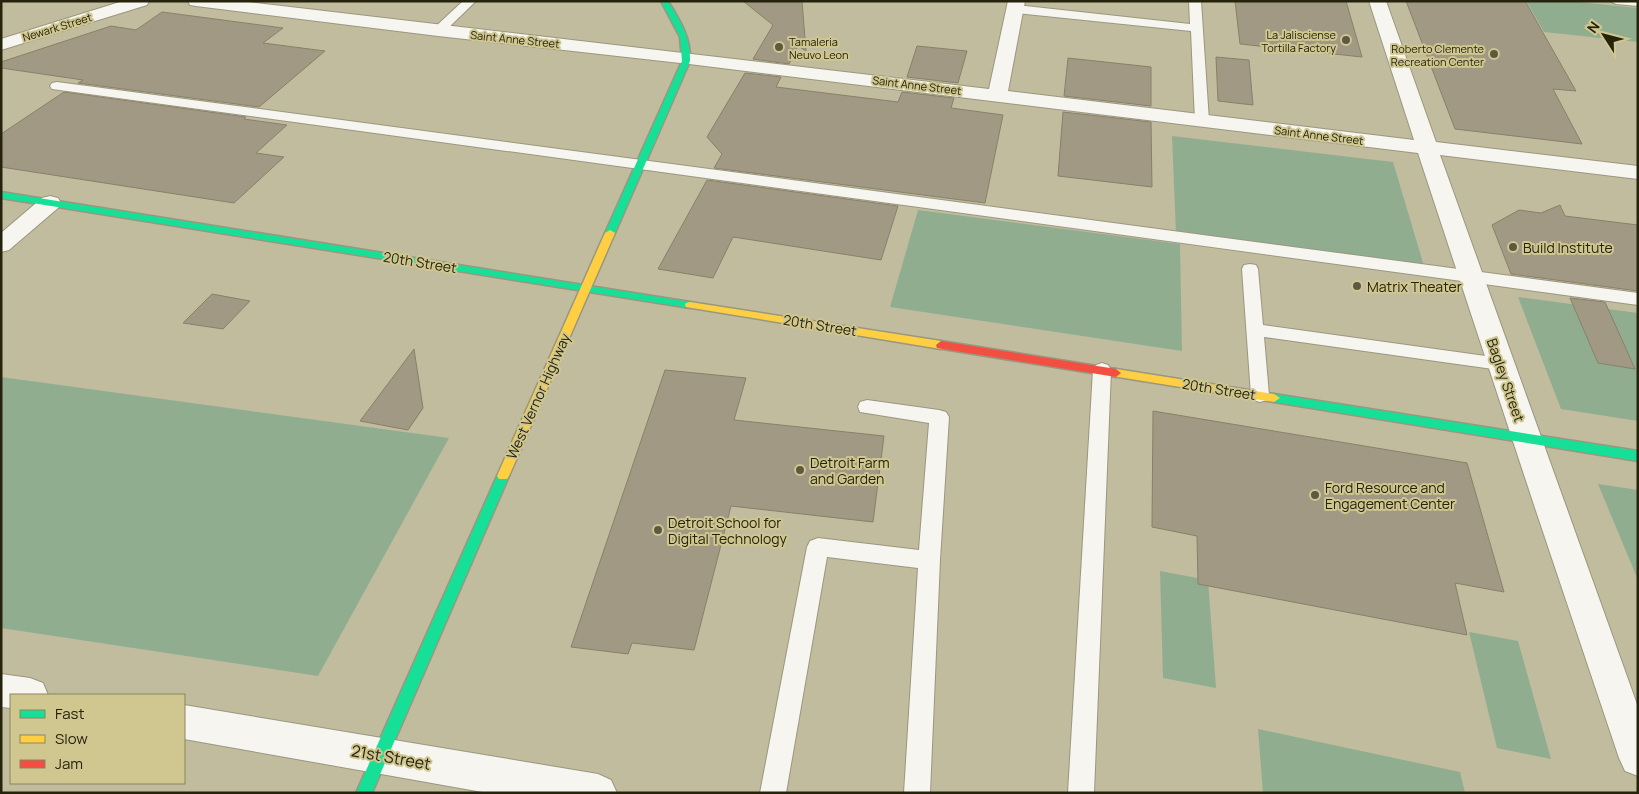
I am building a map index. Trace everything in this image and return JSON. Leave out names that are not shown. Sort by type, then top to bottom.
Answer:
[{"type":"street","name":"Newark Street","points":[[1,45],[141,1]]},
{"type":"street","name":"Saint Anne Street","points":[[196,1],[438,31],[998,94],[1202,121],[1638,173]]},
{"type":"street","points":[[664,1],[688,42],[689,58]]},
{"type":"street","name":"Bagley Street","points":[[1377,1],[1500,364],[1638,758]]},
{"type":"street","points":[[998,94],[1016,5]]},
{"type":"street","name":"West Vernor Highway","points":[[364,793],[585,288],[689,58]]},
{"type":"street","name":"20th Street","points":[[1,195],[1638,456]]},
{"type":"street","points":[[1,245],[50,203]]},
{"type":"street","points":[[1,690],[24,694]]},
{"type":"street","name":"21st Street","points":[[185,722],[598,793]]},
{"type":"lane","points":[[438,31],[470,1]]},
{"type":"lane","points":[[1195,1],[1202,121]]},
{"type":"lane","points":[[1616,1],[1638,3]]},
{"type":"lane","points":[[1016,5],[1196,28]]},
{"type":"lane","points":[[57,86],[1638,299]]},
{"type":"lane","points":[[1250,269],[1260,396]]},
{"type":"lane","points":[[1255,330],[1500,364]]},
{"type":"lane","points":[[1081,793],[1102,370]]},
{"type":"lane","points":[[867,407],[940,417],[929,560],[917,793]]},
{"type":"lane","points":[[772,793],[818,546],[929,560]]},
{"type":"green space","points":[[1526,1],[1568,1],[1638,8],[1638,42],[1544,32]]},
{"type":"green space","points":[[1172,136],[1393,162],[1424,266],[1176,233]]},
{"type":"green space","points":[[918,210],[1180,244],[1182,351],[890,307]]},
{"type":"green space","points":[[1518,297],[1638,313],[1638,421],[1561,409]]},
{"type":"green space","points":[[1,377],[449,438],[318,676],[1,628]]},
{"type":"green space","points":[[1598,484],[1638,490],[1638,580]]},
{"type":"green space","points":[[1160,571],[1208,580],[1216,688],[1163,678]]},
{"type":"green space","points":[[1469,632],[1518,641],[1551,759],[1497,748]]},
{"type":"green space","points":[[1258,729],[1460,772],[1465,793],[1263,793]]},
{"type":"building","points":[[743,1],[802,1],[806,51],[798,46],[789,64],[753,59],[773,25]]},
{"type":"building","points":[[1235,1],[1346,1],[1362,57],[1240,44]]},
{"type":"building","name":"Roberto Clemente Recreation Center","points":[[1406,1],[1525,1],[1576,91],[1553,89],[1582,144],[1455,129]]},
{"type":"building","points":[[162,12],[283,28],[263,43],[325,51],[259,107],[78,83],[83,80],[1,68],[1,62],[111,26],[136,30]]},
{"type":"building","points":[[917,46],[967,51],[958,83],[907,77]]},
{"type":"building","points":[[1216,57],[1249,60],[1253,105],[1218,101]]},
{"type":"building","points":[[1068,58],[1151,67],[1151,106],[1064,96]]},
{"type":"building","points":[[745,73],[781,77],[776,87],[898,102],[902,92],[954,98],[951,108],[1003,115],[985,203],[714,168],[722,154],[707,137]]},
{"type":"building","points":[[64,92],[246,117],[244,119],[287,125],[256,153],[284,157],[234,203],[1,167],[1,134]]},
{"type":"building","points":[[1063,112],[1151,122],[1152,187],[1058,176]]},
{"type":"building","points":[[707,180],[898,206],[881,260],[733,237],[713,278],[658,269]]},
{"type":"building","points":[[1560,205],[1565,216],[1638,225],[1638,291],[1511,274],[1492,225],[1519,210],[1541,213]]},
{"type":"building","points":[[212,294],[250,301],[223,329],[183,323]]},
{"type":"building","points":[[1570,298],[1605,302],[1635,369],[1598,363]]},
{"type":"building","points":[[414,349],[423,408],[408,430],[360,421]]},
{"type":"building","name":"Detroit School for Digital Technology","points":[[665,370],[746,378],[734,420],[884,436],[873,522],[731,506],[694,650],[632,643],[628,654],[571,647]]},
{"type":"building","name":"Ford Resource and Engagement Center","points":[[1153,411],[1467,463],[1504,592],[1455,583],[1467,635],[1198,584],[1197,536],[1152,527]]},
{"type":"traffic: fast","points":[[610,233],[686,61],[684,37],[664,1]]},
{"type":"traffic: fast","points":[[1,195],[690,305]]},
{"type":"traffic: fast","points":[[1274,398],[1638,456]]},
{"type":"traffic: fast","points":[[364,793],[503,476]]},
{"type":"traffic: slow","points":[[503,476],[610,233]]},
{"type":"traffic: slow","points":[[690,305],[941,345]]},
{"type":"traffic: slow","points":[[1116,373],[1274,398]]},
{"type":"traffic: jam","points":[[941,345],[1116,373]]},
{"type":"place","name":"La Jalisciense Tortilla Factory","points":[[1346,40]]},
{"type":"place","name":"Tamaleria Neuvo Leon","points":[[779,47]]},
{"type":"place","name":"Roberto Clemente Recreation Center","points":[[1494,54]]},
{"type":"place","name":"Build Institute","points":[[1513,247]]},
{"type":"place","name":"Matrix Theater","points":[[1357,286]]},
{"type":"place","name":"Detroit Farm and Garden","points":[[800,470]]},
{"type":"place","name":"Ford Resource and Engagement Center","points":[[1315,495]]},
{"type":"place","name":"Detroit School for Digital Technology","points":[[658,530]]}]
